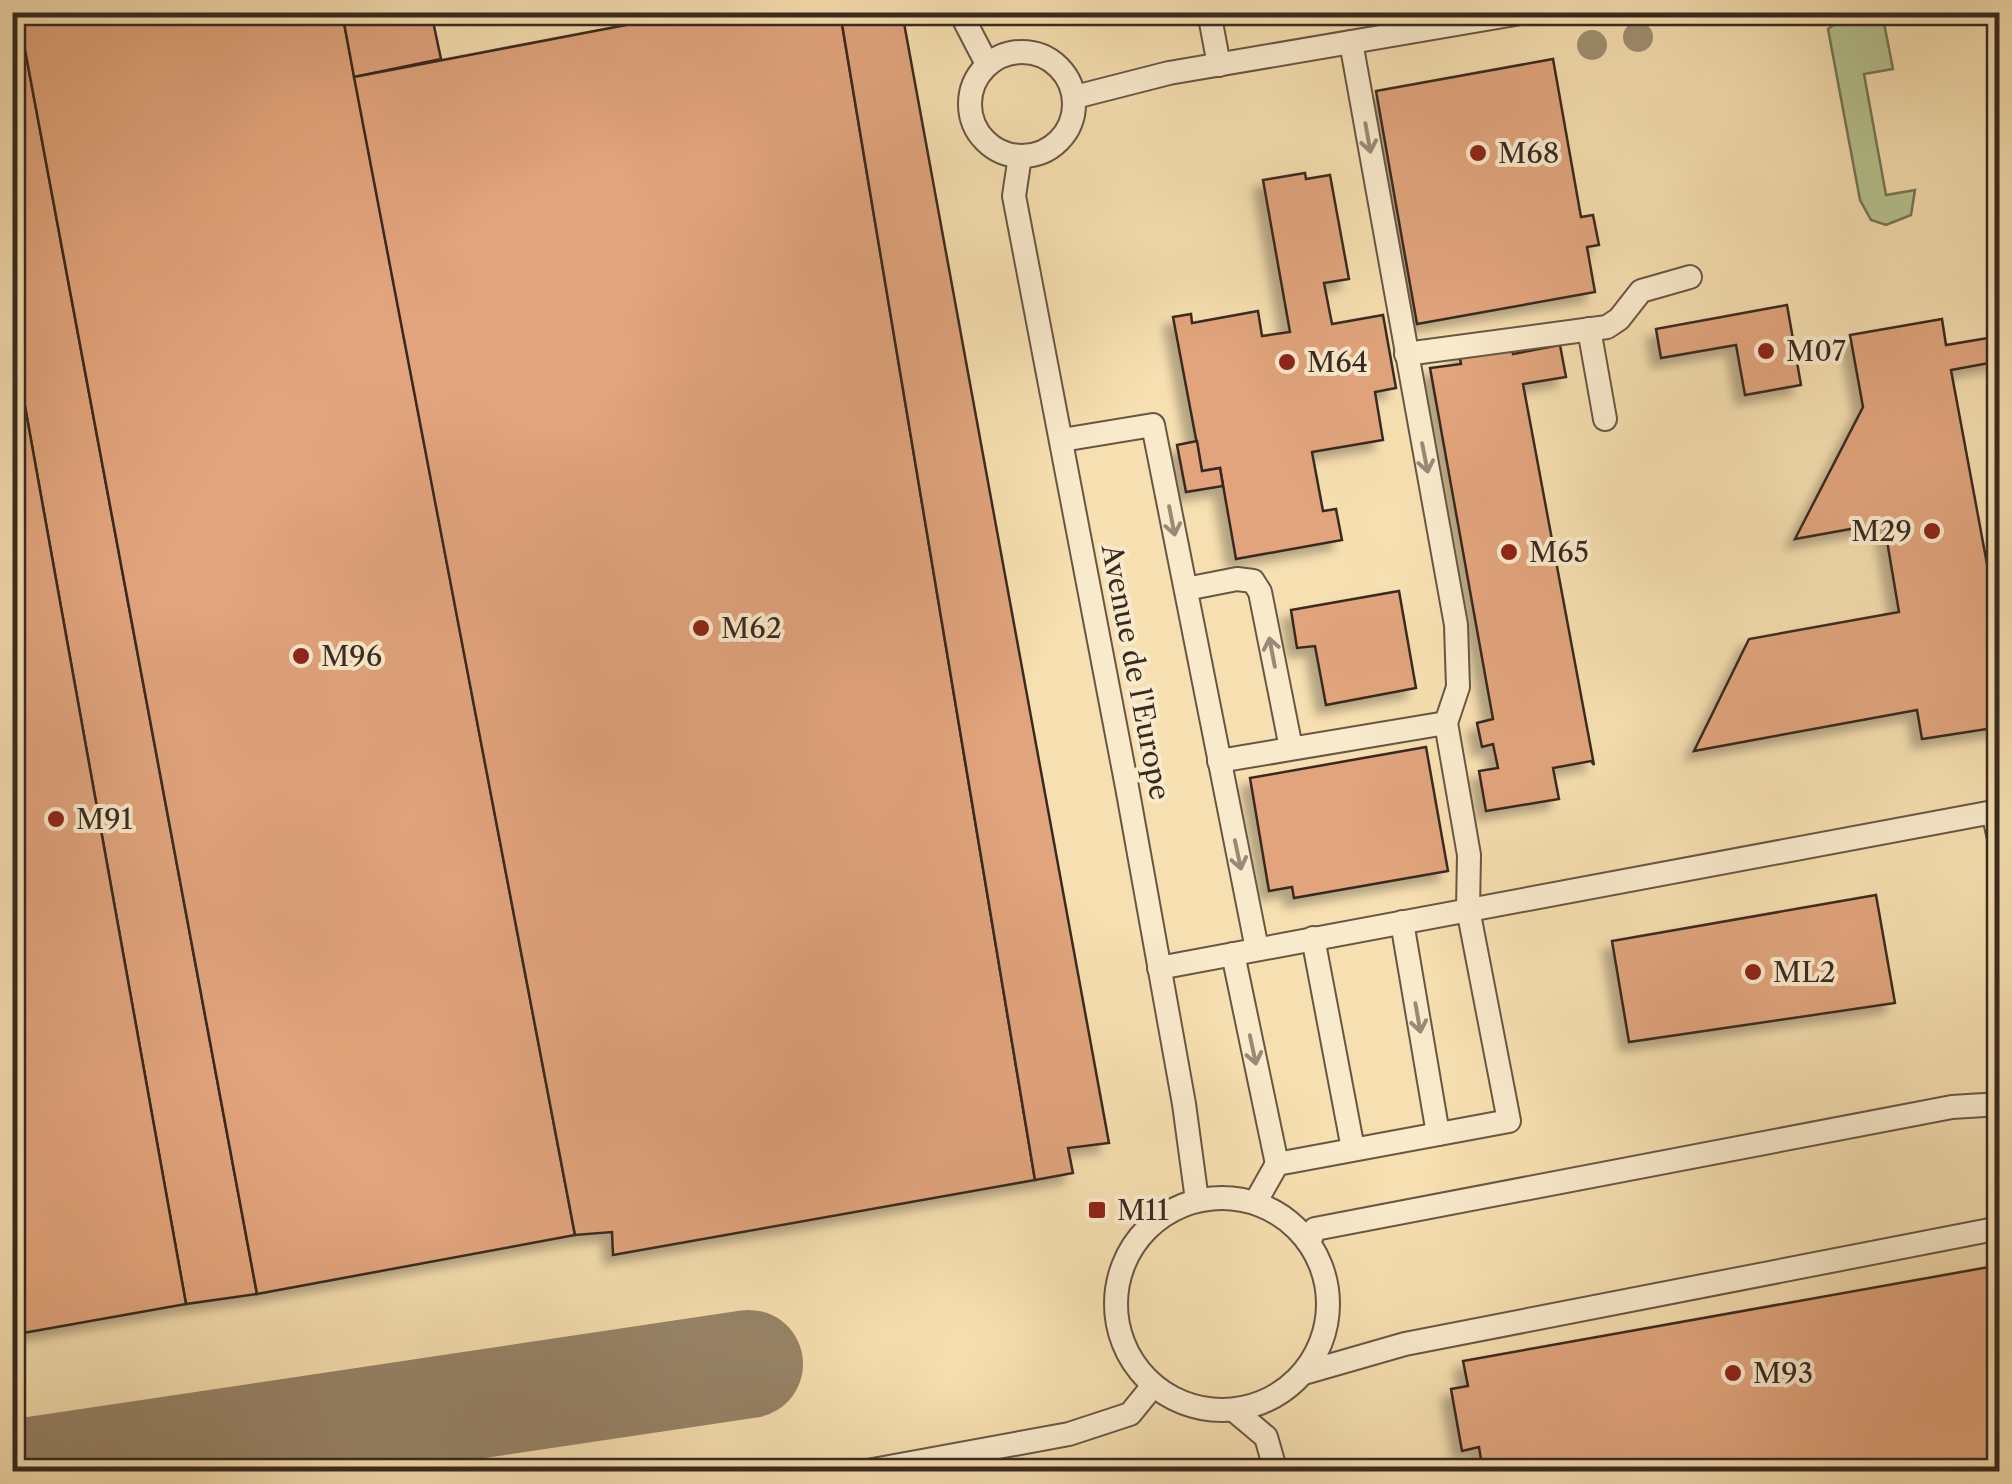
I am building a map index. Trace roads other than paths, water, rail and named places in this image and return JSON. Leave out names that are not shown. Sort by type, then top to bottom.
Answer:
[{"type":"lane","points":[[960,12],[987,64]]},
{"type":"lane","points":[[1208,12],[1220,65]]},
{"type":"lane","points":[[1075,97],[1220,65],[1528,12]]},
{"type":"lane","points":[[1276,1164],[1509,1120],[1468,909],[1469,855],[1446,723],[1458,687],[1456,625],[1351,42]]},
{"type":"lane","points":[[1012,52],[1045,56],[1062,69],[1075,97],[1066,133],[1053,146],[1020,156],[987,142],[971,117],[972,88],[987,64],[1012,52]]},
{"type":"lane","name":"Avenue de l'Europe","points":[[1020,156],[1014,196],[1159,968],[1197,1200]]},
{"type":"lane","points":[[1406,354],[1614,324],[1641,291],[1690,277]]},
{"type":"lane","points":[[1589,330],[1606,419]]},
{"type":"lane","points":[[1062,440],[1152,426],[1257,949]]},
{"type":"lane","points":[[1186,590],[1237,579],[1253,581],[1260,592],[1290,748]]},
{"type":"lane","points":[[1219,761],[1446,723]]},
{"type":"lane","points":[[1159,968],[1994,812],[2000,843]]},
{"type":"lane","points":[[1402,922],[1438,1134]]},
{"type":"lane","points":[[1312,938],[1353,1149]]},
{"type":"lane","points":[[1233,954],[1276,1164],[1255,1203]]},
{"type":"lane","points":[[1309,1242],[1316,1228],[1952,1107],[2000,1104]]},
{"type":"lane","points":[[1218,1197],[1255,1203],[1276,1212],[1309,1242],[1324,1271],[1329,1310],[1322,1344],[1304,1373],[1272,1399],[1235,1411],[1192,1407],[1152,1387],[1120,1342],[1115,1291],[1127,1253],[1162,1215],[1197,1200],[1218,1197]]},
{"type":"lane","points":[[1304,1373],[1405,1344],[2000,1228]]},
{"type":"lane","points":[[862,1472],[946,1465],[1110,1422],[1130,1414],[1152,1387]]},
{"type":"lane","points":[[1235,1411],[1266,1436],[1276,1472]]},
{"type":"place","name":"M68","points":[[1478,153]]},
{"type":"place","name":"M07","points":[[1766,351]]},
{"type":"place","name":"M64","points":[[1287,362]]},
{"type":"place","name":"M29","points":[[1932,531]]},
{"type":"place","name":"M65","points":[[1509,552]]},
{"type":"place","name":"M62","points":[[701,628]]},
{"type":"place","name":"M96","points":[[301,656]]},
{"type":"place","name":"M91","points":[[56,819]]},
{"type":"place","name":"ML2","points":[[1753,972]]},
{"type":"place","name":"M11","points":[[1097,1210]]},
{"type":"place","name":"M93","points":[[1733,1373]]}]
